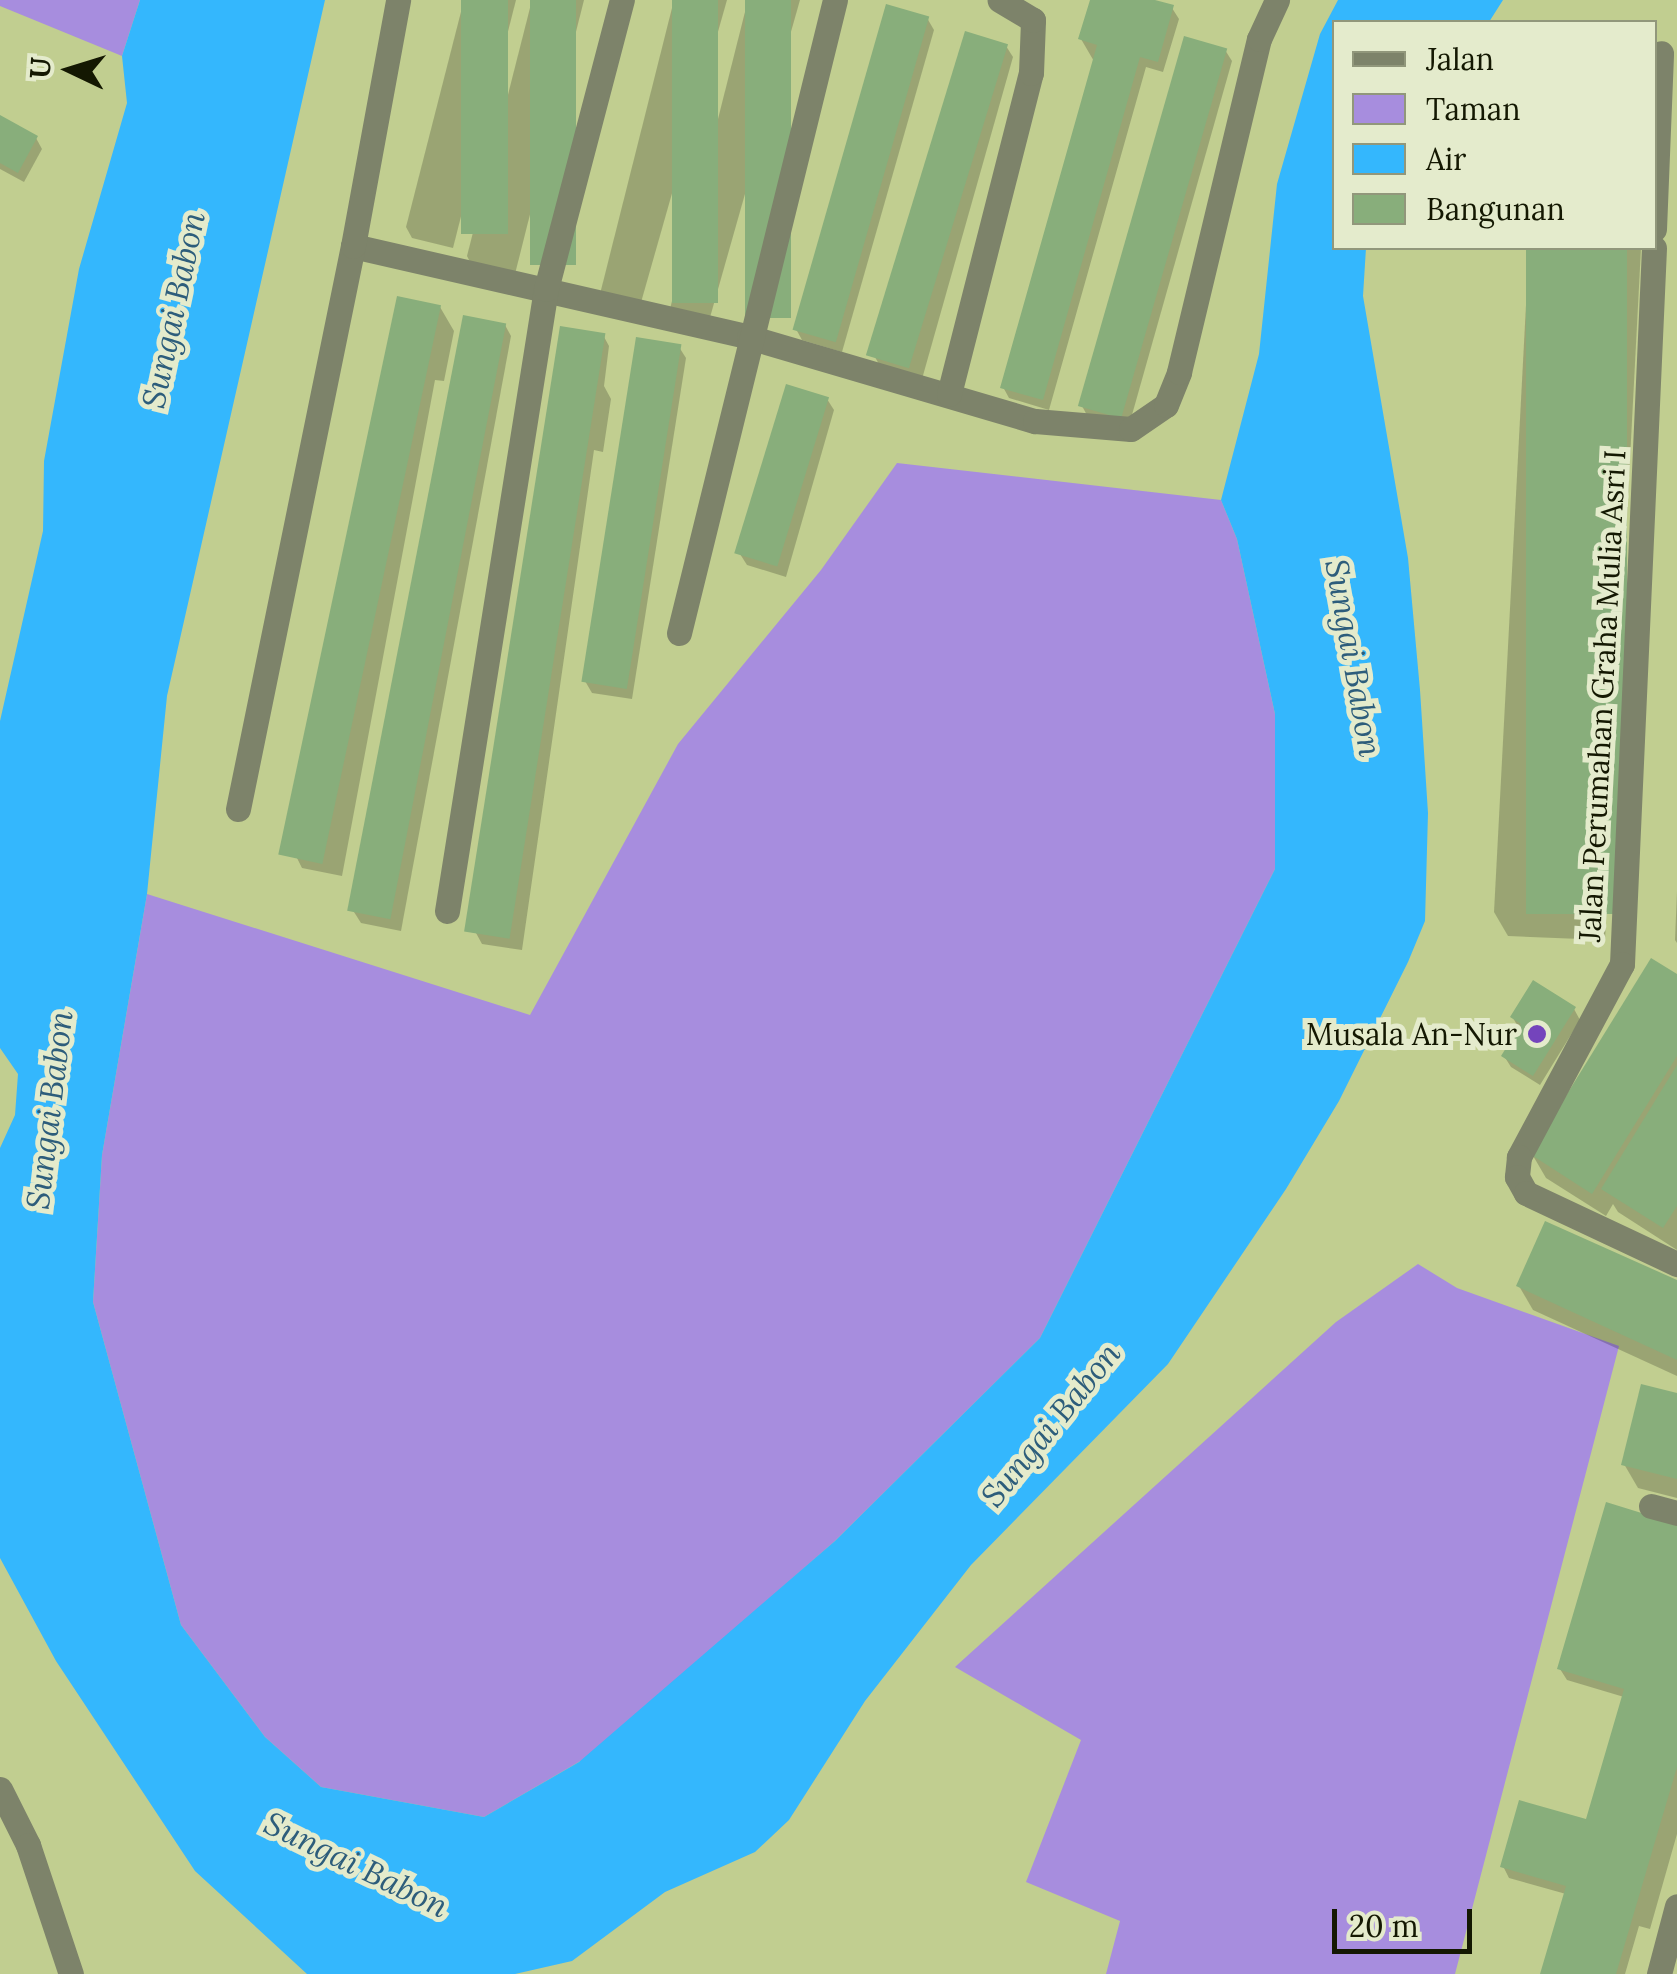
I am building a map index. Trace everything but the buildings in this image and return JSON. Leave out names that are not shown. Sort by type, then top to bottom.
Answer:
[{"type":"street","points":[[238,809],[353,246],[398,0]]},
{"type":"street","points":[[446,911],[546,289],[622,0]]},
{"type":"street","points":[[678,634],[835,0]]},
{"type":"street","points":[[949,394],[1032,73],[1033,20],[1000,0]]},
{"type":"street","points":[[353,246],[749,338],[1035,421],[1131,429],[1166,406],[1198,296],[1259,38],[1277,0]]},
{"type":"street","points":[[1657,153],[1661,53]]},
{"type":"street","name":"Jalan Perumahan Graha Mulia Asri I","points":[[1654,250],[1622,964],[1519,1157],[1517,1177],[1526,1193],[1674,1257]]},
{"type":"street","points":[[1650,1506],[1677,1512]]},
{"type":"street","points":[[0,1790],[28,1845],[71,1974]]},
{"type":"street","points":[[1659,1974],[1677,1906]]},
{"type":"green space","points":[[0,0],[140,0],[122,56],[0,6]]},
{"type":"green space","points":[[897,463],[1221,500],[1237,539],[1275,714],[1275,869],[1040,1338],[835,1541],[589,1756],[484,1817],[321,1787],[265,1737],[181,1625],[93,1302],[102,1155],[147,894],[530,1015],[678,744],[821,570]]},
{"type":"green space","points":[[1418,1264],[1457,1288],[1619,1346],[1455,1974],[1106,1974],[1120,1921],[1026,1882],[1081,1740],[955,1667],[1336,1322]]},
{"type":"water","name":"Sungai Babon","points":[[140,0],[325,0],[167,696],[147,894],[102,1155],[93,1302],[181,1625],[265,1737],[321,1787],[484,1817],[579,1762],[835,1541],[1040,1338],[1275,869],[1275,714],[1237,539],[1221,500],[1259,354],[1277,184],[1320,34],[1338,0],[1503,0],[1490,20],[1332,20],[1332,250],[1366,250],[1363,296],[1408,558],[1428,813],[1425,921],[1339,1101],[1286,1189],[1168,1364],[971,1565],[865,1701],[789,1820],[755,1852],[665,1892],[572,1961],[515,1974],[307,1974],[195,1871],[56,1661],[0,1558],[0,1148],[15,1115],[18,1074],[0,1048],[0,721],[43,531],[44,461],[79,269],[127,103],[122,56]]},
{"type":"place","name":"Musala An-Nur","points":[[1537,1034]]}]
